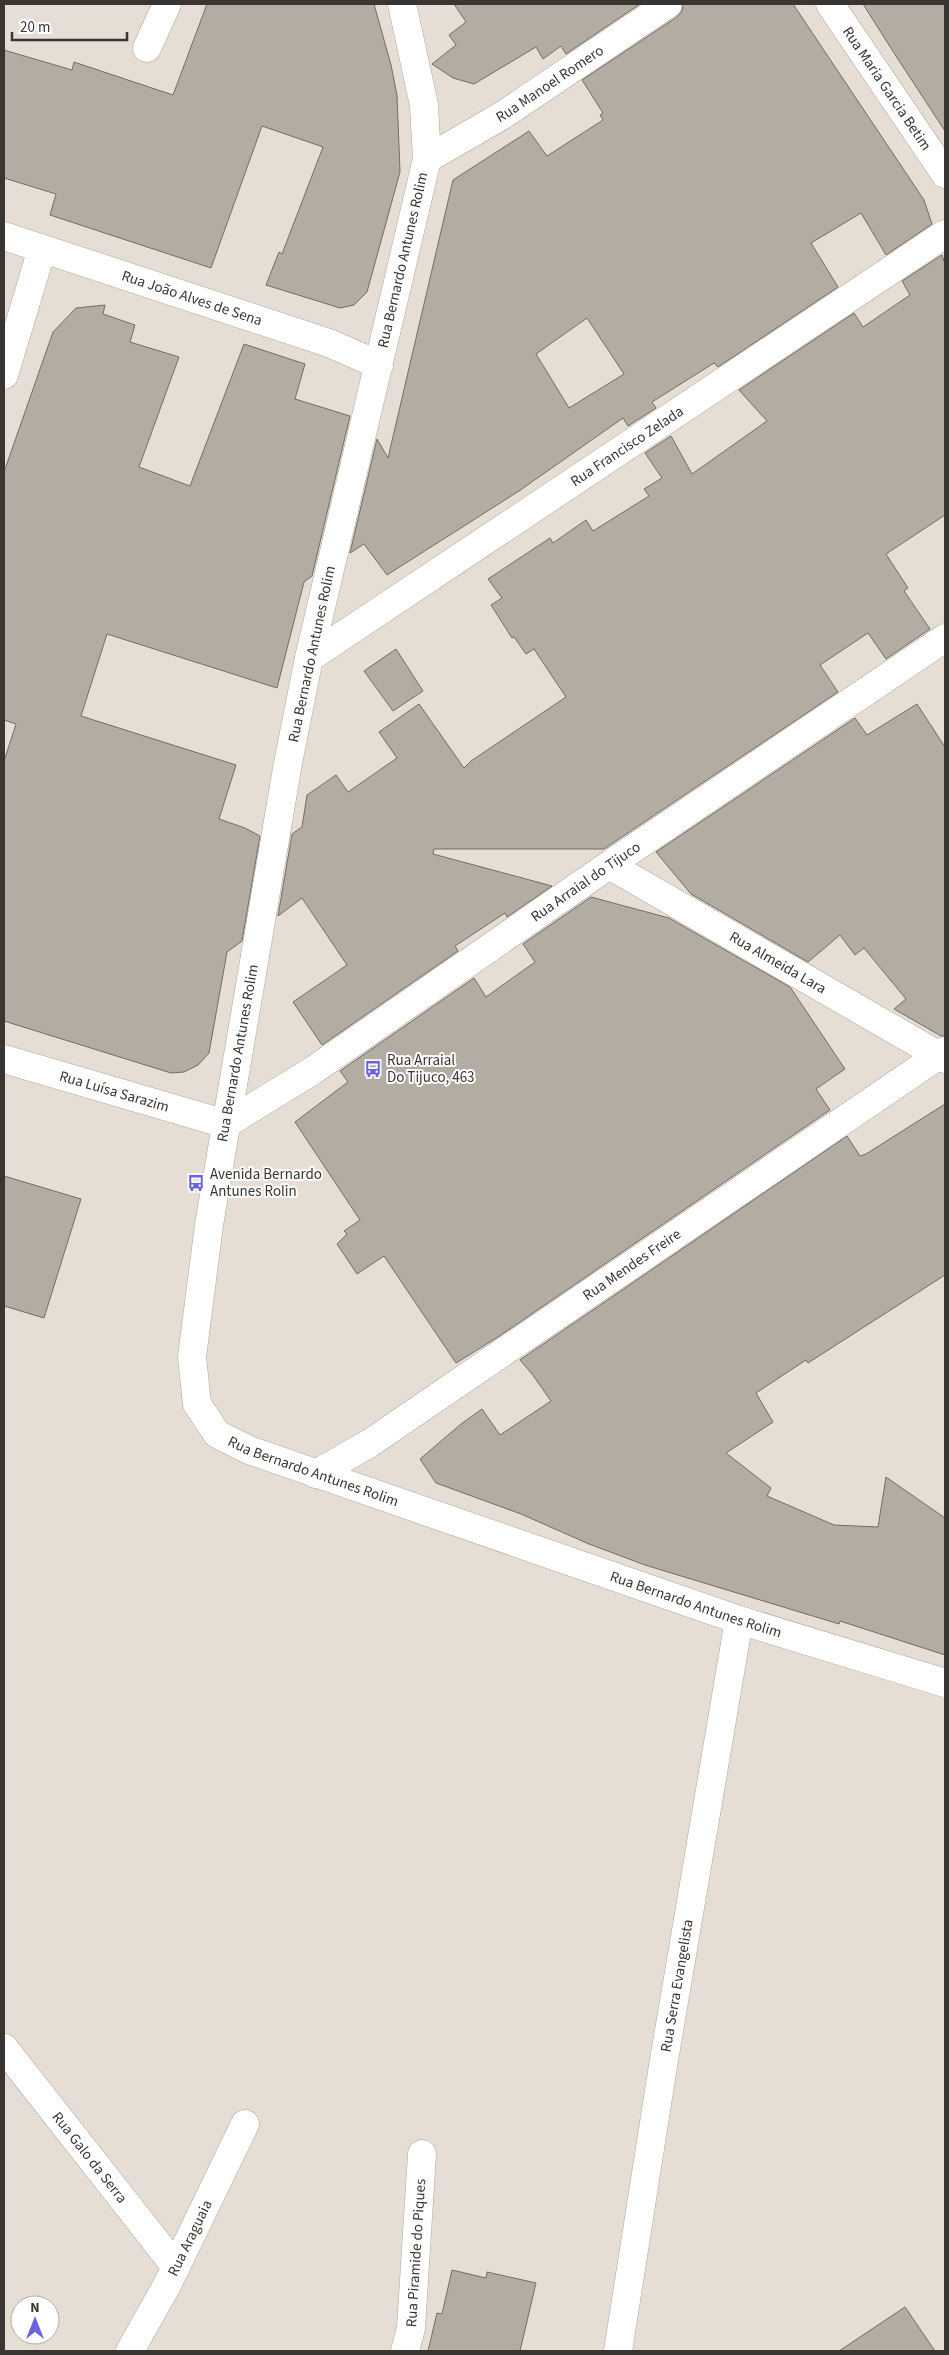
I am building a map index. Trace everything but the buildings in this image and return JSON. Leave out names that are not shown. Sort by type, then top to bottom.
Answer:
[{"type":"street","points":[[147,48],[167,4]]},
{"type":"street","name":"Rua Bernardo Antunes Rolim","points":[[402,4],[424,105],[427,159],[309,658],[286,772],[209,1225],[192,1357],[197,1404],[217,1434],[249,1450],[739,1620],[945,1683]]},
{"type":"street","name":"Rua Manoel Romero","points":[[427,159],[503,115],[668,4]]},
{"type":"street","name":"Rua Maria Garcia Betim","points":[[830,4],[945,174]]},
{"type":"street","name":"Rua Francisco Zelada","points":[[309,658],[945,234]]},
{"type":"street","name":"Rua João Alves de Sena","points":[[4,236],[329,344],[378,365]]},
{"type":"street","points":[[4,375],[42,248]]},
{"type":"street","name":"Rua Arraial do Tijuco","points":[[226,1124],[312,1071],[609,865],[945,638]]},
{"type":"street","name":"Rua Almeida Lara","points":[[609,865],[943,1055]]},
{"type":"street","name":"Rua Mendes Freire","points":[[316,1474],[370,1443],[943,1055]]},
{"type":"street","name":"Rua Luísa Sarazim","points":[[4,1059],[226,1124]]},
{"type":"street","name":"Rua Serra Evangelista","points":[[618,2351],[663,2066],[739,1620]]},
{"type":"street","name":"Rua Galo da Serra","points":[[4,2048],[176,2267]]},
{"type":"street","name":"Rua Araguaia","points":[[130,2351],[176,2267],[245,2124]]},
{"type":"street","name":"Rua Piramide do Piques","points":[[405,2351],[411,2328],[422,2154]]},
{"type":"place","name":"Rua Arraial Do Tijuco, 463","points":[[373,1069]]},
{"type":"place","name":"Avenida Bernardo Antunes Rolin","points":[[196,1183]]}]
